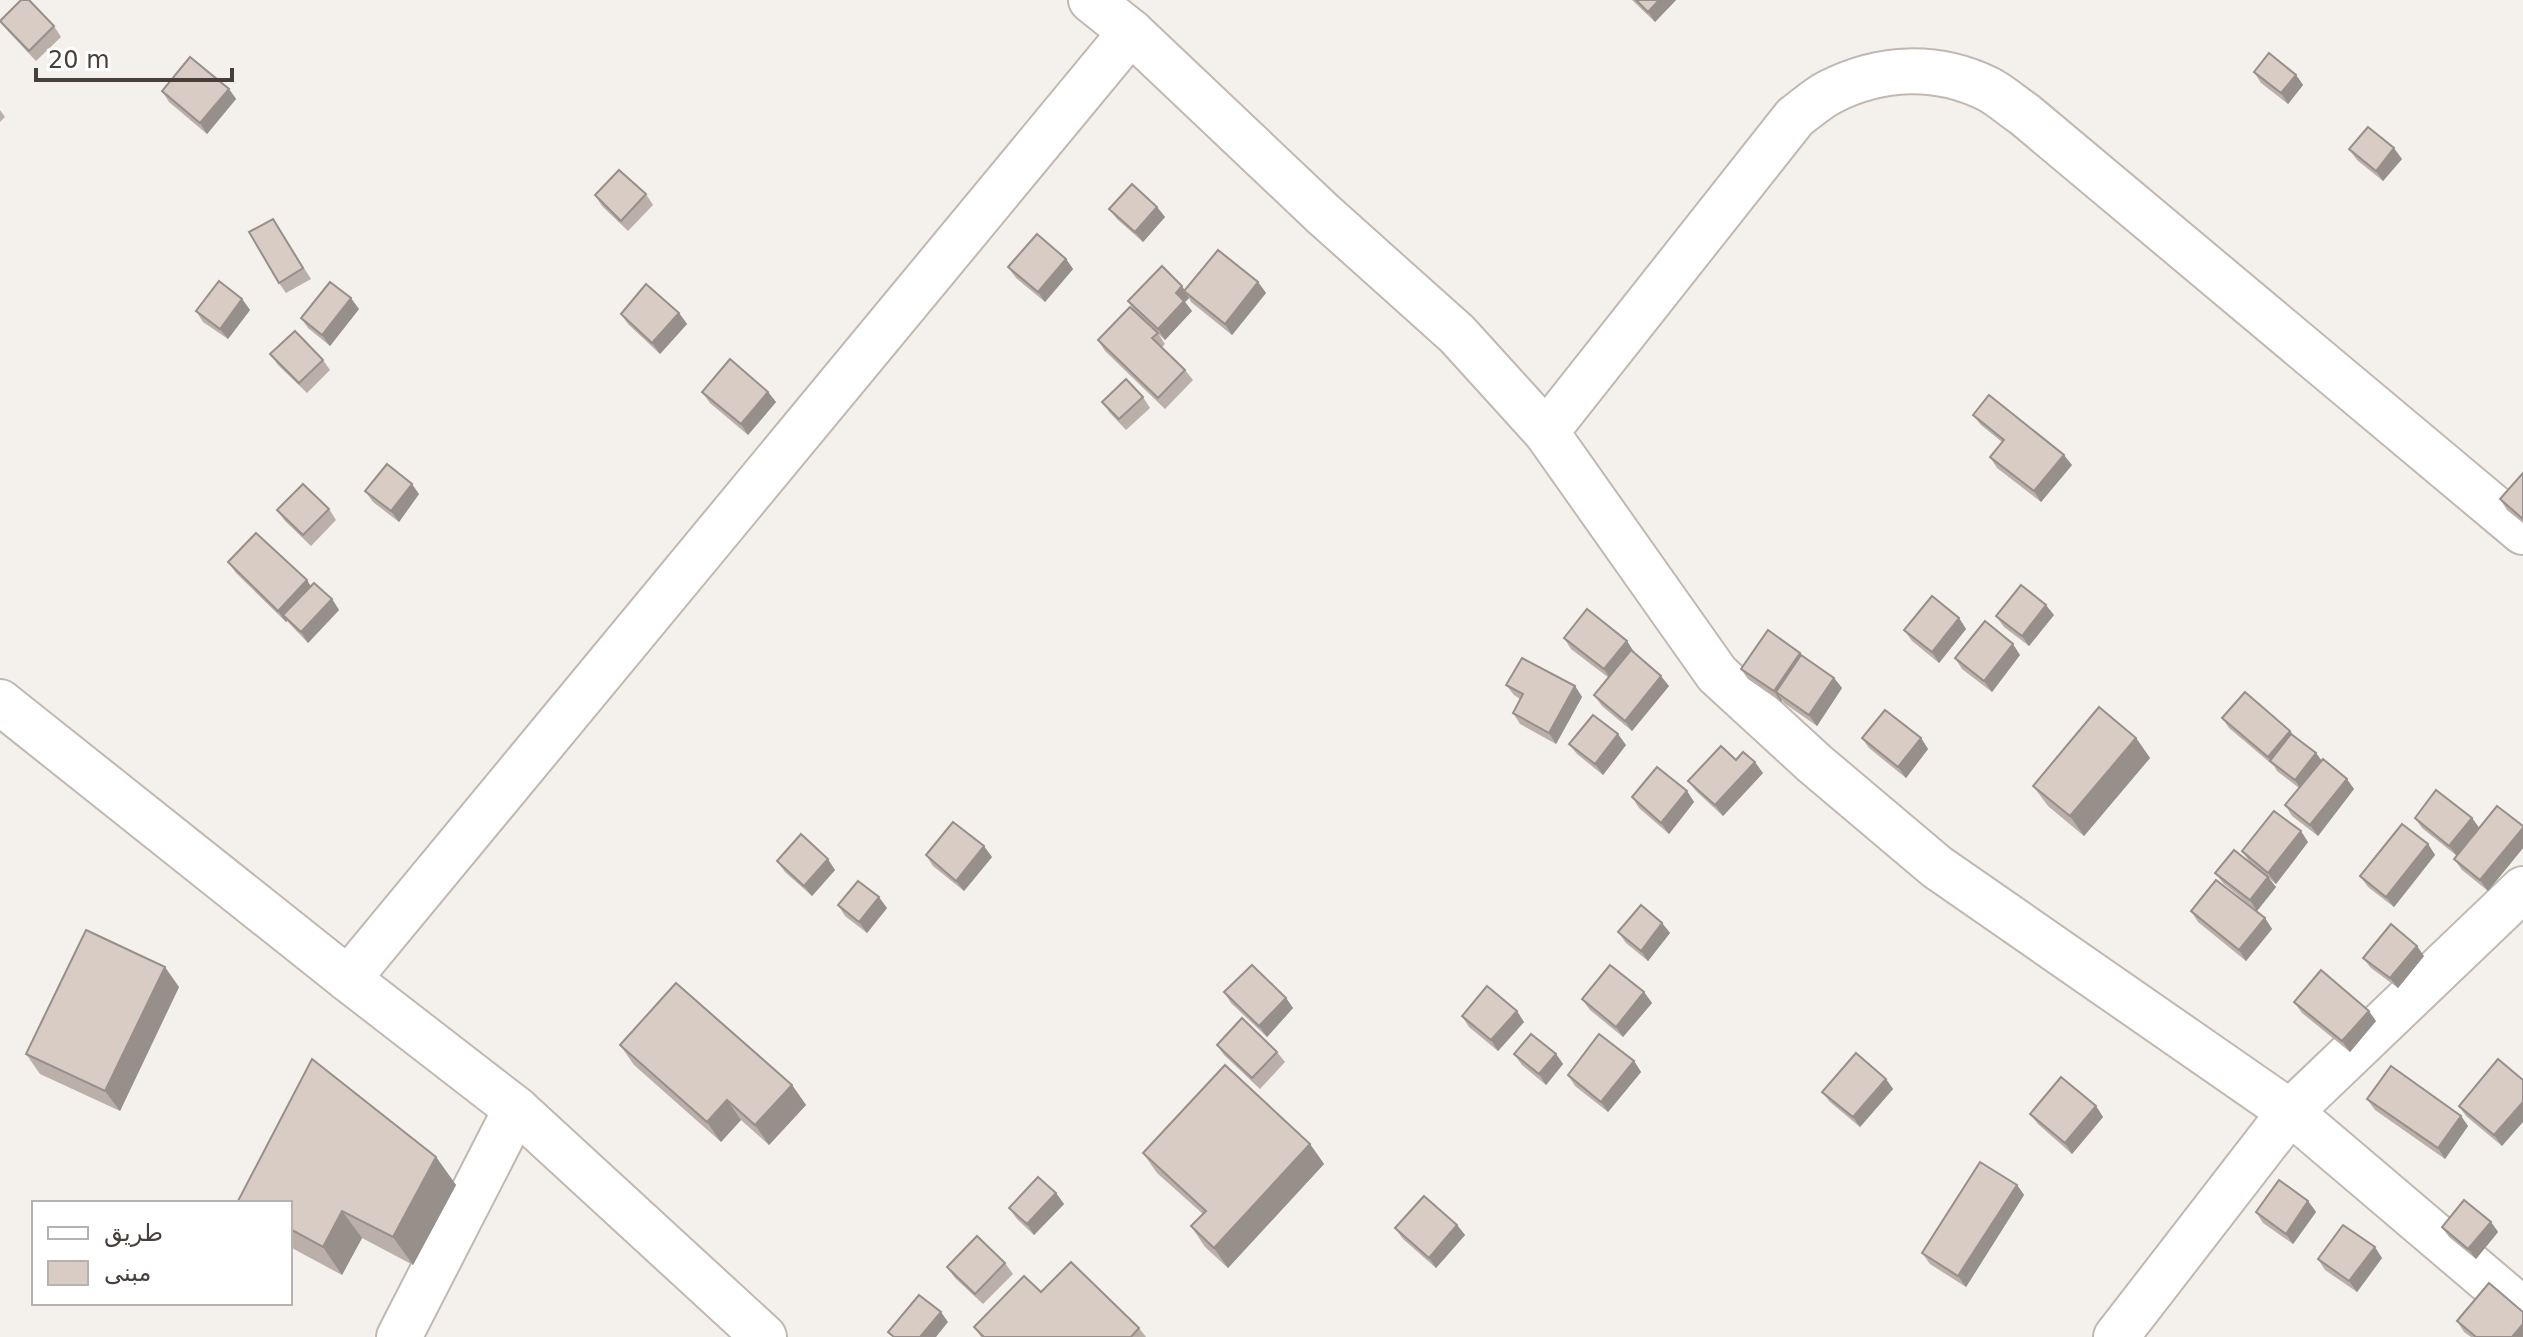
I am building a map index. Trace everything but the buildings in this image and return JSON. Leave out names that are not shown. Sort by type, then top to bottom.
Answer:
[{"type":"street","points":[[1091,0],[1131,32],[1323,214],[1457,334],[1546,432],[1717,674],[1815,764],[1937,867],[2290,1112],[2523,1310]]},
{"type":"street","points":[[348,979],[1131,32]]},
{"type":"street","points":[[1546,432],[1795,117],[1828,93],[1867,76],[1909,70],[1950,75],[1990,90],[2024,114],[2523,532]]},
{"type":"street","points":[[0,702],[516,1109],[764,1337]]},
{"type":"street","points":[[2116,1337],[2290,1112],[2523,889]]},
{"type":"street","points":[[399,1337],[516,1109]]}]
